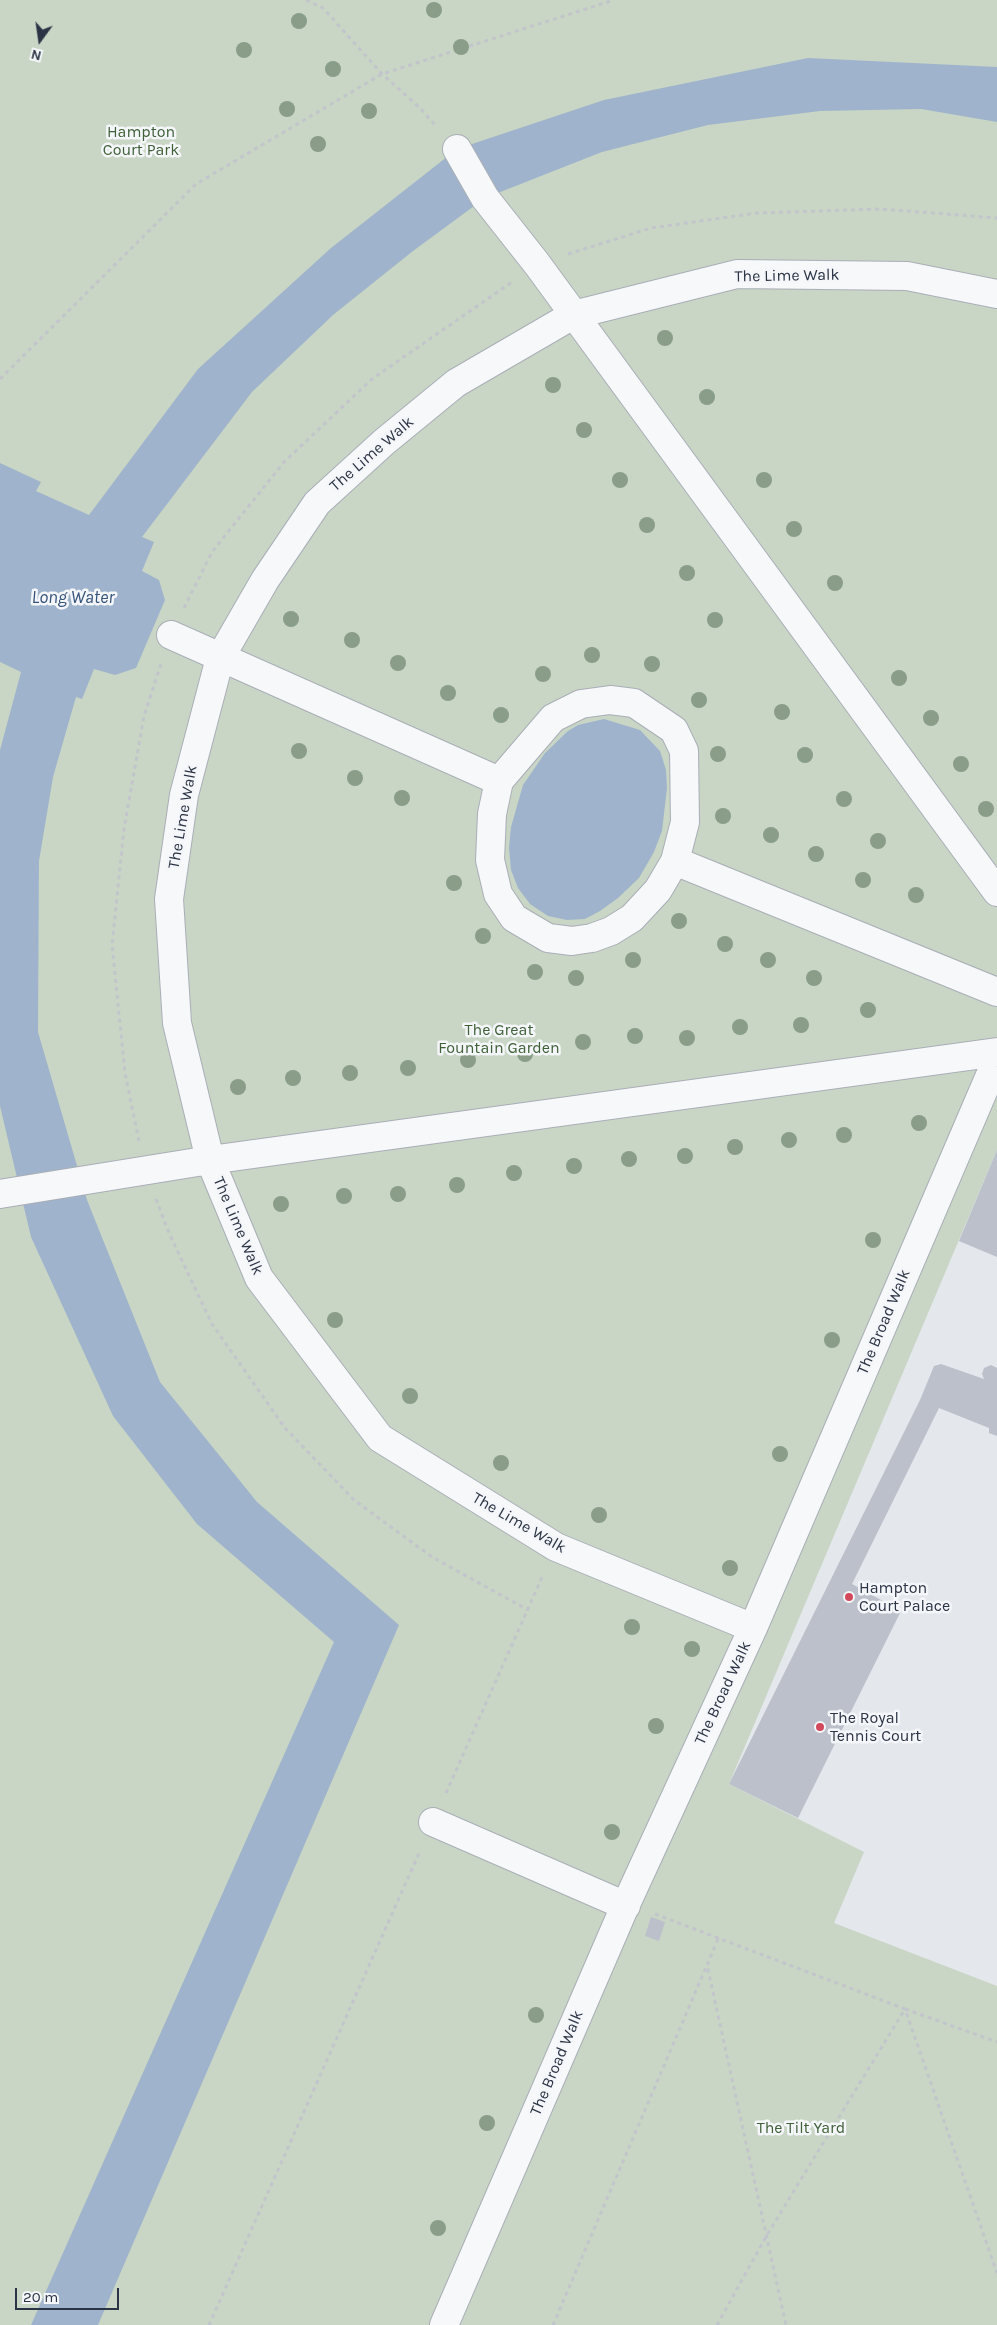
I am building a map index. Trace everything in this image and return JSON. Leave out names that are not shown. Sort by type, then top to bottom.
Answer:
[{"type":"street","points":[[457,149],[485,198],[537,264],[997,892]]},
{"type":"street","name":"The Lime Walk","points":[[753,1628],[556,1547],[380,1438],[258,1278],[210,1160],[177,1023],[169,899],[184,794],[220,658],[265,580],[317,503],[384,442],[456,383],[573,315],[737,274],[907,276],[997,294]]},
{"type":"street","points":[[171,636],[500,781]]},
{"type":"street","points":[[610,700],[634,703],[674,730],[684,751],[685,822],[674,861],[658,890],[632,918],[611,931],[592,938],[572,941],[548,938],[514,918],[498,894],[490,860],[492,814],[500,781],[553,718],[581,704],[610,700]]},
{"type":"street","points":[[674,861],[997,992]]},
{"type":"street","points":[[1,1194],[210,1160],[997,1052]]},
{"type":"street","name":"The Broad Walk","points":[[444,2325],[626,1906],[753,1628],[997,1059]]},
{"type":"street","points":[[433,1822],[626,1906]]},
{"type":"path","points":[[306,0],[323,8],[382,74],[420,108],[457,149]]},
{"type":"path","points":[[0,379],[196,184],[382,74],[614,0]]},
{"type":"path","points":[[528,1610],[432,1557],[354,1500],[285,1428],[212,1324],[169,1233],[145,1170],[124,1073],[112,945],[124,829],[144,716],[171,636],[212,552],[284,462],[372,379],[537,264],[651,228],[757,213],[881,209],[997,218]]},
{"type":"path","points":[[209,2325],[556,1547]]},
{"type":"path","points":[[674,1923],[997,2042]]},
{"type":"path","points":[[553,2325],[718,1939]]},
{"type":"path","points":[[707,1965],[786,2325]]},
{"type":"path","points":[[717,2325],[767,2235],[904,2009]]},
{"type":"path","points":[[904,2009],[997,2273]]},
{"type":"green space","name":"The Great Fountain Garden","points":[[0,0],[997,0],[997,1150],[729,1784],[864,1852],[834,1923],[997,1986],[997,2325],[0,2325]]},
{"type":"water","name":"Long Water","points":[[808,58],[997,67],[997,122],[921,109],[820,111],[708,125],[602,152],[485,198],[413,251],[333,315],[252,392],[142,537],[154,542],[142,571],[159,580],[165,600],[136,668],[115,675],[94,669],[82,699],[76,697],[53,777],[39,861],[38,1032],[87,1200],[160,1382],[257,1502],[399,1625],[98,2325],[31,2325],[334,1642],[197,1524],[113,1416],[31,1237],[0,1106],[0,750],[21,672],[0,662],[0,463],[41,482],[36,491],[89,515],[198,369],[331,248],[457,149],[604,100]]},
{"type":"water","points":[[604,719],[640,730],[660,751],[666,770],[667,788],[662,831],[654,852],[639,878],[618,898],[585,919],[567,920],[548,916],[530,904],[518,888],[511,870],[509,848],[511,827],[523,785],[545,753],[568,731],[578,725]]},
{"type":"building","points":[[997,1150],[997,1257],[959,1241]]},
{"type":"building","name":"Hampton Court Palace","points":[[941,1364],[984,1379],[982,1374],[984,1368],[991,1365],[997,1368],[997,1436],[989,1433],[989,1428],[939,1408],[852,1584],[901,1611],[798,1818],[729,1784],[920,1400],[934,1366]]},
{"type":"building","points":[[651,1917],[665,1922],[659,1941],[645,1936]]},
{"type":"place","name":"Hampton Court Palace","points":[[849,1597]]},
{"type":"place","name":"The Royal Tennis Court","points":[[820,1727]]},
{"type":"park label","name":"Hampton Court Park","points":[[141,141]]},
{"type":"park label","name":"The Tilt Yard","points":[[801,2128]]}]
